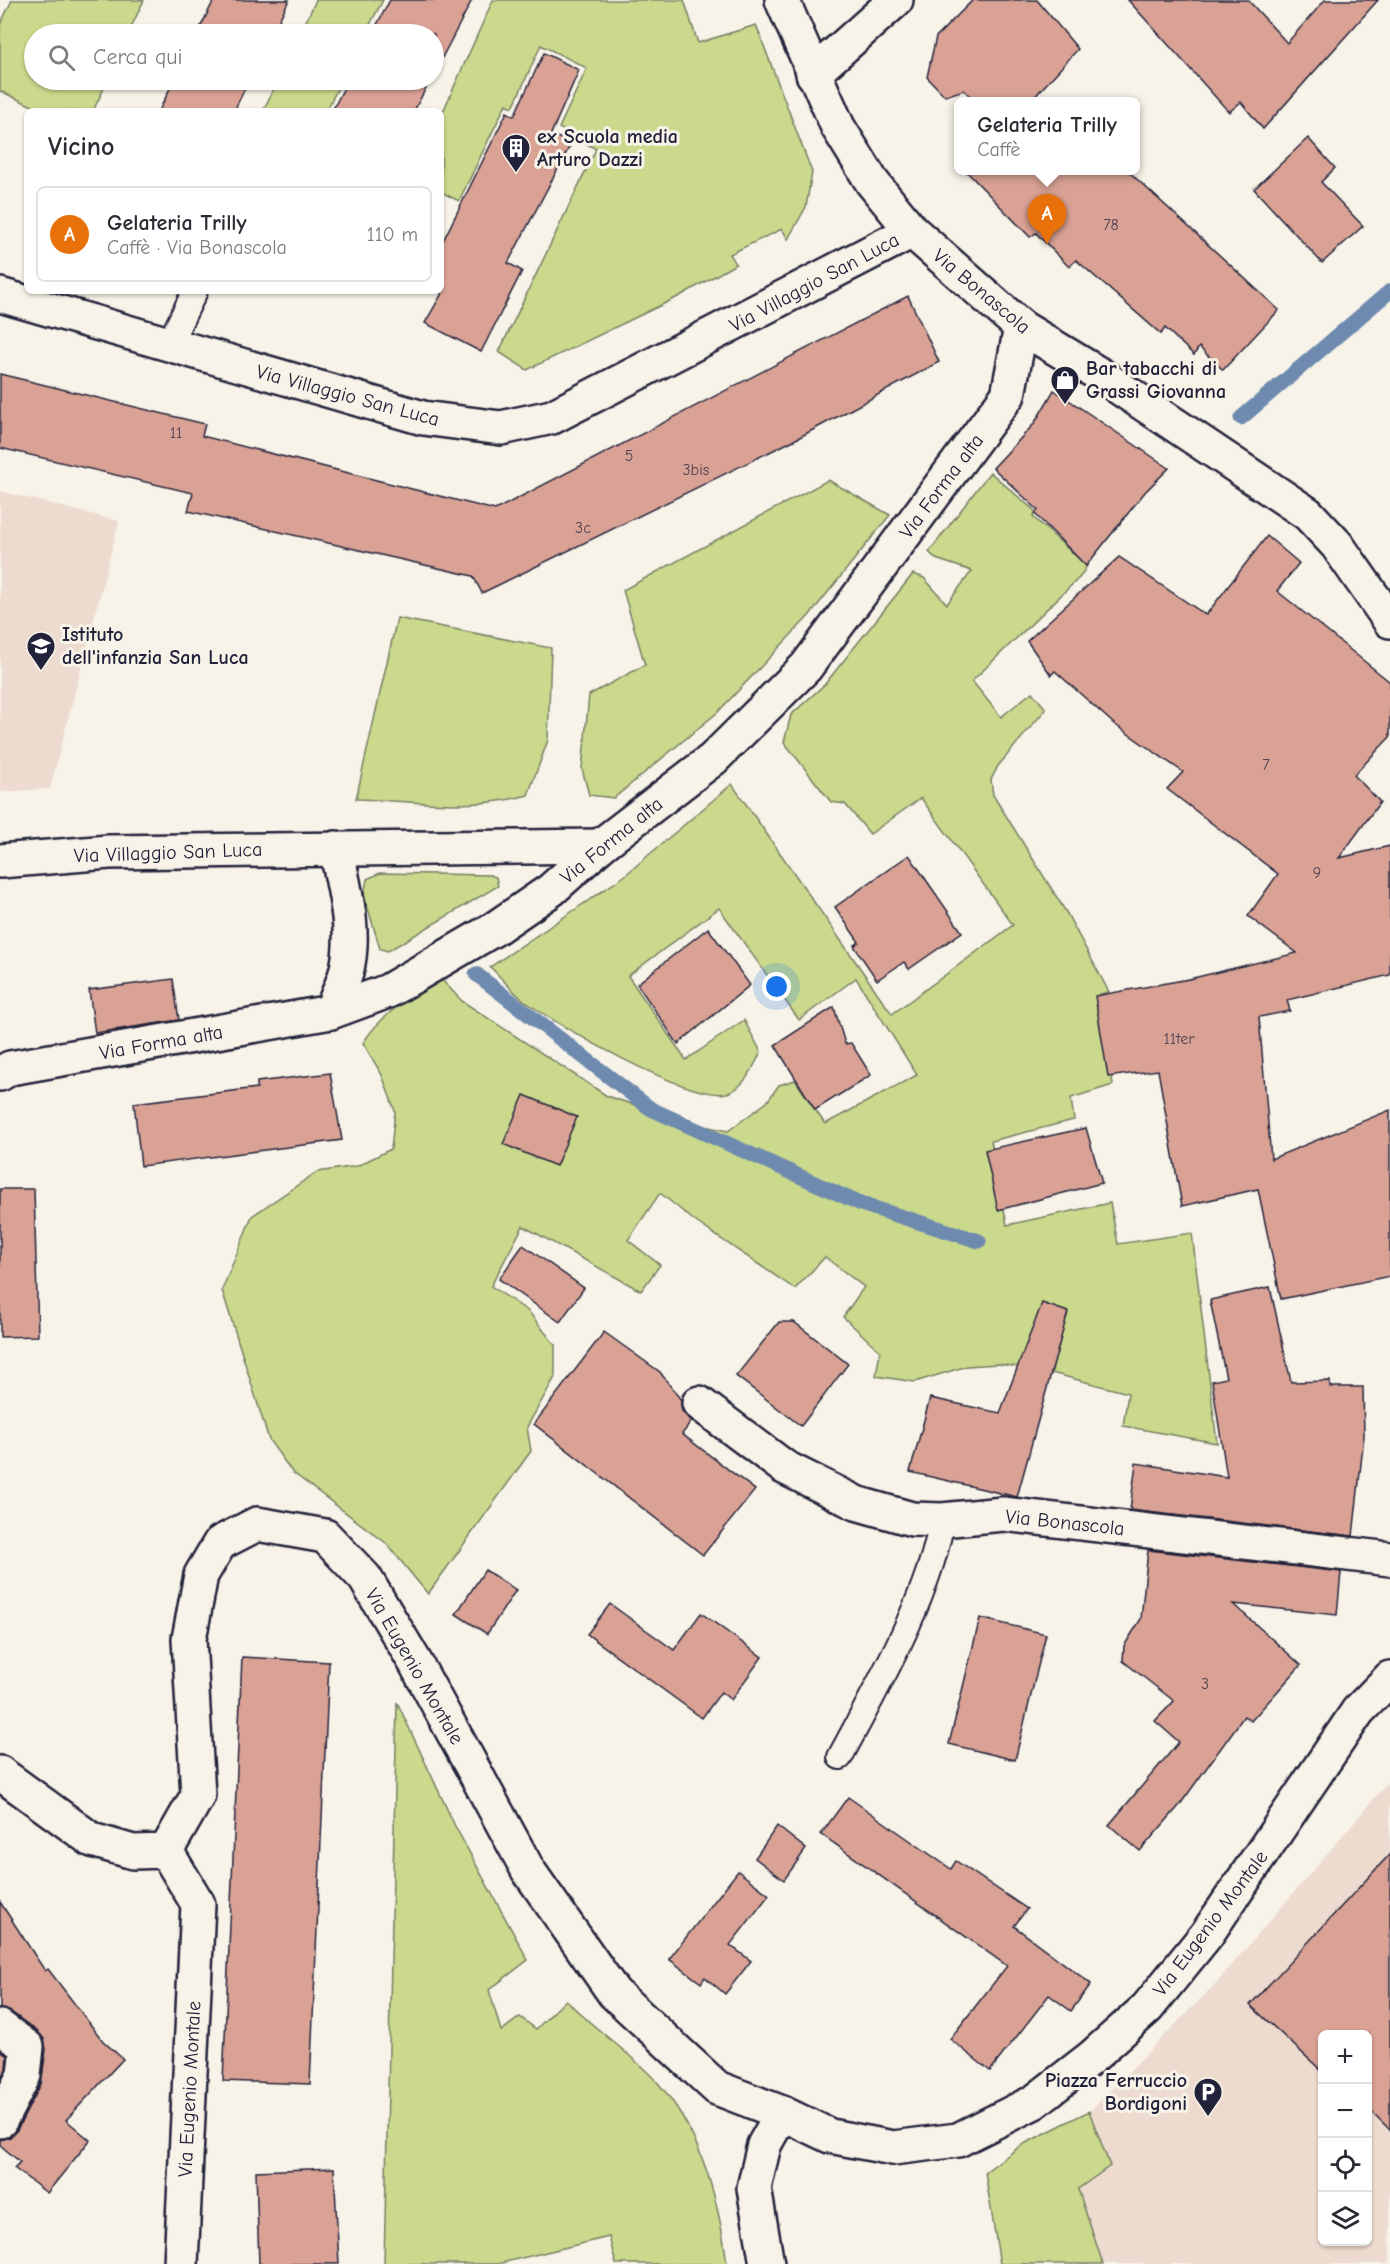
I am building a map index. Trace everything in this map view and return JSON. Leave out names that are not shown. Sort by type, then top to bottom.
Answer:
[{"type":"street","name":"Via Bonascola","points":[[782,0],[838,127],[872,182],[912,231],[1021,327],[1101,376],[1308,514],[1337,545],[1390,621]]},
{"type":"street","points":[[813,74],[896,0]]},
{"type":"street","name":"Via Villaggio San Luca","points":[[0,295],[170,342],[273,376],[423,418],[501,428],[552,417],[912,231]]},
{"type":"street","name":"Via Forma alta","points":[[0,1074],[10,1068],[331,1012],[388,991],[494,929],[551,890],[600,846],[713,759],[806,667],[1008,395],[1021,327]]},
{"type":"street","name":"Via Villaggio San Luca","points":[[0,861],[109,852],[600,846]]},
{"type":"street","points":[[331,1012],[346,972],[350,941],[348,902],[336,848]]},
{"type":"street","name":"Via Bonascola","points":[[699,1403],[784,1467],[856,1503],[912,1520],[942,1520],[1003,1514],[1390,1559]]},
{"type":"street","name":"Via Eugenio Montale","points":[[181,2264],[198,1904],[166,1851],[198,1796],[189,1639],[201,1575],[220,1543],[257,1524],[325,1536],[365,1578],[415,1662],[528,1870],[614,1993],[717,2088],[782,2113],[830,2136],[892,2148],[957,2140],[1034,2102],[1147,2008],[1207,1934],[1358,1711],[1390,1678]]},
{"type":"street","points":[[0,1773],[92,1840],[133,1852],[166,1851]]},
{"type":"street","points":[[0,2027],[27,2047],[24,2075],[0,2121]]},
{"type":"street","points":[[767,2264],[754,2188],[764,2145],[782,2113]]},
{"type":"lane","points":[[170,342],[194,294]]},
{"type":"lane","points":[[840,1757],[888,1666],[936,1555],[942,1520]]},
{"type":"shaded area","name":"Istituto dell'infanzia San Luca","points":[[0,491],[119,521],[50,789],[0,792]]},
{"type":"shaded area","name":"Piazza Ferruccio Bordigoni","points":[[1390,1780],[1390,2264],[1103,2264],[1078,2189],[1110,2166],[1090,2111],[1218,1981]]},
{"type":"green space","points":[[12,0],[144,0],[133,24],[24,24],[24,90],[103,90],[94,108],[37,108],[0,91],[0,25]]},
{"type":"green space","points":[[316,0],[383,0],[370,24],[305,24]]},
{"type":"green space","points":[[493,0],[684,0],[698,43],[756,25],[812,172],[806,207],[788,239],[782,229],[730,254],[736,264],[680,296],[527,370],[499,352],[596,149],[559,128],[587,68],[541,45],[513,107],[506,104],[459,201],[444,194],[444,109]]},
{"type":"green space","points":[[273,90],[337,90],[328,108],[264,108]]},
{"type":"green space","points":[[990,472],[1036,512],[1033,517],[1087,566],[1080,577],[972,681],[1001,717],[1032,692],[1046,709],[998,766],[991,780],[993,795],[1066,912],[1109,992],[1100,994],[1113,1085],[1071,1098],[1074,1120],[991,1141],[1007,1225],[1110,1203],[1118,1244],[1192,1233],[1217,1443],[1123,1426],[1128,1393],[1044,1371],[998,1364],[967,1366],[915,1382],[876,1376],[880,1351],[843,1317],[864,1287],[825,1257],[795,1289],[696,1222],[660,1193],[628,1240],[660,1265],[641,1291],[523,1226],[491,1286],[529,1312],[555,1345],[555,1377],[527,1427],[531,1451],[428,1594],[386,1543],[292,1472],[269,1440],[222,1290],[252,1216],[317,1172],[357,1166],[391,1149],[395,1111],[382,1075],[363,1043],[387,1015],[439,977],[462,1001],[607,1096],[690,1123],[728,1131],[767,1102],[779,1085],[795,1080],[825,1124],[917,1075],[856,978],[799,1020],[719,908],[628,976],[686,1060],[744,1020],[761,1052],[743,1082],[727,1093],[709,1092],[684,1086],[594,1044],[526,1002],[490,967],[623,877],[732,784],[892,1014],[1013,925],[921,798],[870,834],[845,804],[831,802],[784,742],[791,715],[825,684],[913,574],[924,578],[947,604],[972,571],[936,559],[929,552]]},
{"type":"green space","points":[[828,480],[890,515],[809,616],[718,712],[614,798],[589,795],[582,769],[589,695],[645,665],[623,590]]},
{"type":"green space","points":[[397,618],[551,648],[548,740],[528,795],[486,803],[464,804],[356,799]]},
{"type":"green space","points":[[380,873],[490,875],[496,877],[498,886],[388,951],[380,949],[364,895],[367,879]]},
{"type":"green space","points":[[397,1702],[455,1826],[528,1960],[489,1990],[501,2031],[520,2017],[536,2029],[566,2000],[658,2083],[686,2123],[706,2168],[719,2216],[727,2264],[616,2264],[609,2237],[497,2264],[384,2264]]},
{"type":"green space","points":[[1089,2111],[1110,2166],[1078,2189],[1103,2264],[1000,2264],[985,2172],[1022,2145]]},
{"type":"building","points":[[214,0],[289,0],[277,24],[202,24]]},
{"type":"building","points":[[390,0],[472,0],[444,54],[444,24],[377,24]]},
{"type":"building","points":[[973,0],[1037,0],[1078,49],[1035,97],[971,97],[964,90],[945,96],[927,77],[936,37]]},
{"type":"building","points":[[1128,0],[1248,0],[1287,43],[1325,0],[1378,0],[1263,129],[1241,102],[1229,112]]},
{"type":"building","name":"ex Scuola media Arturo Dazzi","points":[[544,53],[579,70],[551,134],[571,144],[508,263],[522,271],[481,352],[425,323],[441,294],[444,294],[444,239],[507,112],[514,116]]},
{"type":"building","points":[[169,90],[244,90],[235,108],[160,108]]},
{"type":"building","points":[[343,90],[425,90],[416,108],[334,108]]},
{"type":"building","points":[[1308,138],[1335,168],[1321,182],[1363,226],[1322,263],[1254,189]]},
{"type":"building","points":[[970,175],[1132,175],[1279,310],[1223,370],[1199,347],[1194,355],[1165,328],[1161,334],[1076,260],[1069,267],[1036,233],[1030,237]]},
{"type":"building","points":[[908,296],[939,362],[796,439],[482,593],[473,576],[188,511],[193,493],[0,448],[0,374],[205,424],[202,436],[495,510]]},
{"type":"building","points":[[1054,390],[1169,468],[1145,492],[1086,566],[1035,514],[1038,510],[993,468],[1034,424]]},
{"type":"building","points":[[1267,536],[1299,563],[1277,591],[1390,682],[1390,737],[1354,775],[1380,802],[1339,858],[1390,846],[1390,975],[1287,1000],[1290,1011],[1259,1017],[1271,1159],[1390,1110],[1390,1276],[1281,1299],[1258,1189],[1182,1206],[1158,1070],[1108,1077],[1095,996],[1189,979],[1297,953],[1248,916],[1278,874],[1167,789],[1183,772],[1114,724],[1055,671],[1051,675],[1027,641],[1119,557],[1206,615]]},
{"type":"building","points":[[909,855],[962,932],[909,969],[904,962],[877,980],[854,946],[859,942],[835,907]]},
{"type":"building","points":[[708,928],[750,985],[678,1044],[637,984]]},
{"type":"building","points":[[173,979],[179,1020],[95,1033],[89,990]]},
{"type":"building","points":[[834,1007],[845,1044],[851,1043],[871,1075],[815,1110],[775,1045]]},
{"type":"building","points":[[330,1073],[342,1140],[141,1166],[134,1103],[257,1088],[257,1082]]},
{"type":"building","points":[[524,1095],[577,1117],[556,1166],[503,1144]]},
{"type":"building","points":[[1086,1128],[1102,1183],[998,1210],[985,1150]]},
{"type":"building","points":[[0,1189],[34,1189],[38,1336],[0,1337]]},
{"type":"building","points":[[523,1245],[584,1288],[560,1322],[499,1279]]},
{"type":"building","points":[[1270,1287],[1291,1382],[1330,1381],[1330,1387],[1363,1387],[1364,1436],[1353,1536],[1130,1510],[1136,1463],[1227,1477],[1212,1381],[1226,1378],[1210,1300]]},
{"type":"building","points":[[1042,1303],[1068,1312],[1017,1497],[910,1472],[930,1398],[1000,1413]]},
{"type":"building","points":[[779,1322],[794,1322],[848,1364],[801,1426],[736,1376]]},
{"type":"building","points":[[604,1332],[660,1372],[681,1400],[682,1411],[692,1421],[682,1434],[755,1490],[703,1555],[534,1424]]},
{"type":"building","points":[[1148,1550],[1341,1572],[1337,1615],[1233,1604],[1301,1665],[1251,1721],[1244,1716],[1179,1806],[1140,1851],[1109,1825],[1179,1742],[1155,1721],[1174,1701],[1123,1661],[1124,1646],[1141,1619]]},
{"type":"building","points":[[485,1570],[516,1590],[487,1634],[456,1614]]},
{"type":"building","points":[[610,1604],[674,1650],[701,1613],[762,1657],[731,1700],[721,1692],[702,1718],[587,1634]]},
{"type":"building","points":[[980,1618],[1046,1634],[1015,1760],[949,1744]]},
{"type":"building","points":[[242,1657],[329,1662],[310,2084],[223,2081]]},
{"type":"building","points":[[848,1797],[951,1869],[956,1861],[1027,1909],[1014,1926],[1091,1984],[1071,2011],[1049,1995],[990,2071],[950,2039],[1007,1966],[821,1834]]},
{"type":"building","points":[[777,1826],[806,1849],[784,1880],[755,1858]]},
{"type":"building","points":[[1390,1854],[1390,2130],[1372,2112],[1372,2030],[1318,2030],[1318,2067],[1250,2005]]},
{"type":"building","points":[[738,1871],[769,1895],[730,1945],[751,1961],[725,1994],[705,1977],[701,1983],[669,1959]]},
{"type":"building","points":[[0,1902],[45,1971],[48,1969],[103,2041],[123,2059],[66,2120],[90,2140],[47,2193],[14,2168],[20,2162],[0,2145],[0,2140],[10,2137],[17,2130],[41,2084],[46,2049],[44,2039],[38,2032],[11,2012],[0,2009]]},
{"type":"building","points":[[0,2050],[7,2056],[6,2069],[0,2080]]},
{"type":"building","points":[[334,2168],[339,2264],[259,2264],[256,2171]]},
{"type":"waterway","points":[[1241,418],[1390,291]]},
{"type":"waterway","points":[[476,974],[651,1109],[861,1204],[979,1241]]},
{"type":"place","name":"ex Scuola media Arturo Dazzi","points":[[516,174]]},
{"type":"place","name":"Gelateria Trilly","points":[[1047,244]]},
{"type":"place","name":"Bar tabacchi di Grassi Giovanna","points":[[1065,406]]},
{"type":"place","name":"Istituto dell'infanzia San Luca","points":[[41,672]]},
{"type":"place","name":"Piazza Ferruccio Bordigoni","points":[[1208,2118]]}]
